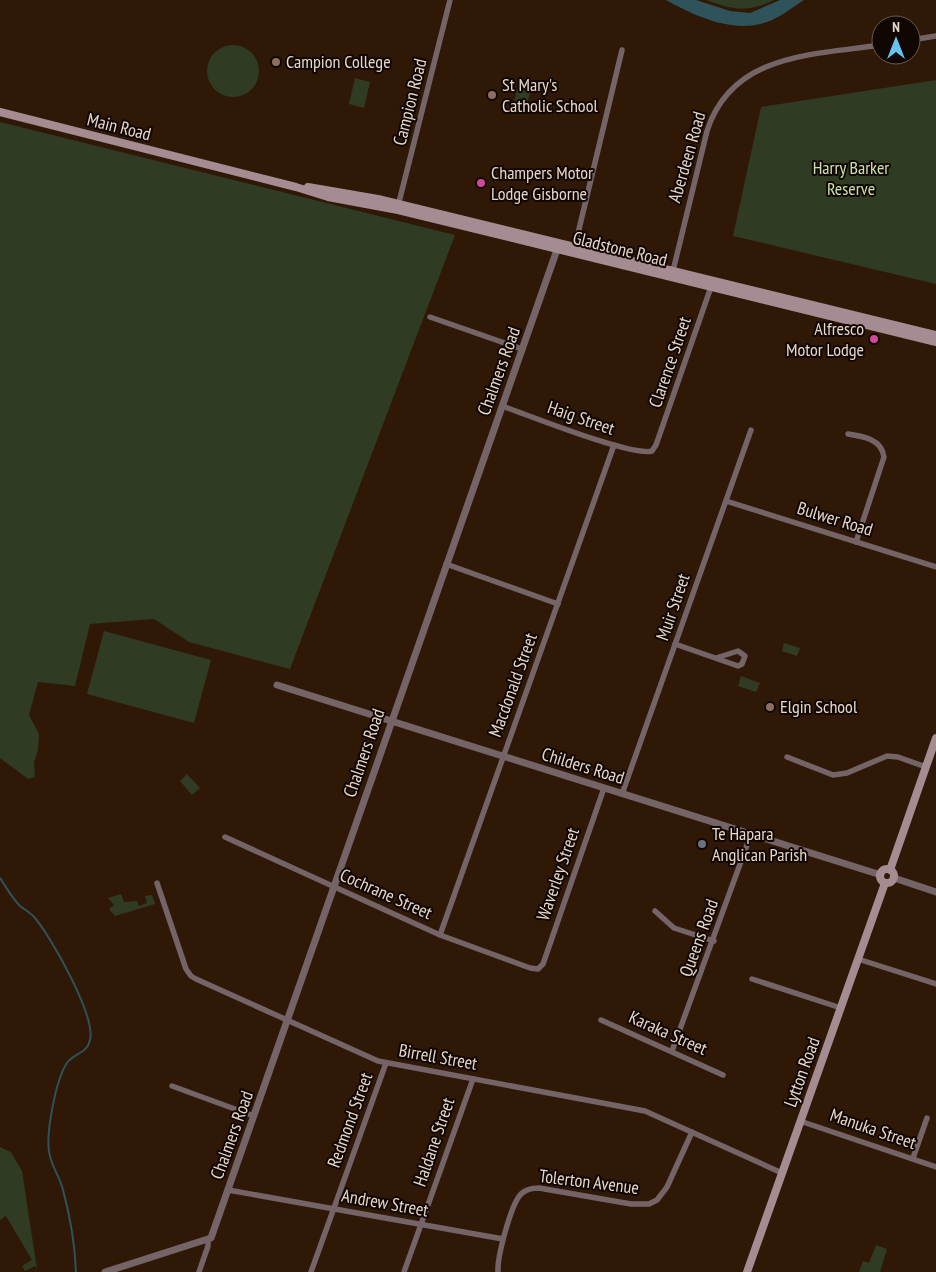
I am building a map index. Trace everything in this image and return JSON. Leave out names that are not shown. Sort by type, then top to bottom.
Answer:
[{"type":"main road","name":"Main Road","points":[[0,112],[231,170]]},
{"type":"main road","name":"Gladstone Road","points":[[231,170],[296,187],[313,188],[398,207],[558,246],[936,342]]},
{"type":"main road","name":"Gladstone Road","points":[[712,284],[936,335]]},
{"type":"main road","points":[[890,870],[883,871],[881,875],[885,883],[891,882],[894,878],[890,870],[936,738]]},
{"type":"main road","name":"Lytton Road","points":[[747,1272],[885,883]]},
{"type":"street","name":"Campion Road","points":[[398,207],[450,0]]},
{"type":"street","points":[[921,38],[936,36]]},
{"type":"street","name":"Aberdeen Road","points":[[672,274],[707,131],[715,110],[729,91],[739,82],[769,64],[871,47]]},
{"type":"street","points":[[574,250],[622,50]]},
{"type":"street","name":"Chalmers Road","points":[[199,1272],[208,1246],[208,1240],[228,1190],[288,1021],[390,721],[558,246]]},
{"type":"street","name":"Clarence Street","points":[[652,451],[656,445],[712,284]]},
{"type":"street","points":[[430,318],[522,350]]},
{"type":"street","name":"Haig Street","points":[[502,406],[614,445],[645,452],[652,451]]},
{"type":"street","name":"Muir Street","points":[[622,794],[751,430]]},
{"type":"street","points":[[848,434],[876,442],[881,446],[884,456],[856,542]]},
{"type":"street","name":"Macdonald Street","points":[[440,935],[614,445]]},
{"type":"street","name":"Bulwer Road","points":[[726,501],[936,567]]},
{"type":"street","points":[[446,564],[558,604]]},
{"type":"street","points":[[676,644],[738,666],[742,664],[745,656],[738,651],[716,658]]},
{"type":"street","name":"Childers Road","points":[[278,685],[881,875]]},
{"type":"street","points":[[787,757],[819,772],[832,775],[848,774],[887,756],[898,757],[926,767]]},
{"type":"street","name":"Waverley Street","points":[[538,969],[543,964],[604,788]]},
{"type":"street","name":"Queens Road","points":[[672,1051],[714,941],[751,834]]},
{"type":"street","name":"Cochrane Street","points":[[225,837],[440,935],[530,968],[538,969]]},
{"type":"street","points":[[894,878],[936,892]]},
{"type":"street","name":"Birrell Street","points":[[157,883],[188,973],[288,1021],[386,1063],[645,1111],[782,1173]]},
{"type":"street","points":[[655,911],[674,928],[714,941]]},
{"type":"street","points":[[858,959],[936,984]]},
{"type":"street","points":[[752,979],[840,1008]]},
{"type":"street","name":"Karaka Street","points":[[601,1020],[723,1075]]},
{"type":"street","name":"Redmond Street","points":[[311,1272],[386,1063]]},
{"type":"street","name":"Haldane Street","points":[[404,1272],[473,1079]]},
{"type":"street","points":[[172,1086],[254,1116]]},
{"type":"street","points":[[913,1158],[926,1118]]},
{"type":"street","name":"Manuka Street","points":[[800,1120],[936,1167]]},
{"type":"street","name":"Tolerton Avenue","points":[[503,1239],[520,1195],[529,1189],[539,1188],[641,1205],[657,1200],[667,1187],[692,1132]]},
{"type":"street","name":"Andrew Street","points":[[228,1190],[503,1239]]},
{"type":"street","points":[[498,1272],[503,1239]]},
{"type":"street","points":[[105,1272],[208,1240]]},
{"type":"green space","points":[[706,0],[774,0],[756,7],[740,9]]},
{"type":"green space","points":[[233,45],[243,47],[251,53],[257,61],[259,71],[257,81],[251,89],[243,95],[233,97],[223,95],[215,89],[209,81],[207,71],[209,61],[215,53],[223,47]]},
{"type":"green space","points":[[355,78],[370,82],[364,108],[349,104]]},
{"type":"green space","name":"Harry Barker Reserve","points":[[936,80],[936,284],[733,236],[761,107]]},
{"type":"green space","points":[[518,86],[531,89],[525,114],[512,111]]},
{"type":"green space","points":[[0,122],[455,235],[290,669],[189,642],[154,619],[90,624],[75,686],[38,682],[29,715],[39,734],[38,750],[34,763],[35,777],[28,779],[0,758]]},
{"type":"green space","points":[[104,631],[211,660],[194,723],[87,694]]},
{"type":"green space","points":[[784,643],[800,648],[797,656],[782,651]]},
{"type":"green space","points":[[741,676],[760,683],[756,692],[738,686]]},
{"type":"green space","points":[[187,774],[200,788],[192,795],[180,781]]},
{"type":"green space","points":[[121,894],[124,902],[137,901],[139,906],[147,903],[145,896],[152,895],[155,904],[115,916],[109,909],[114,905],[108,898]]},
{"type":"green space","points":[[0,1147],[11,1152],[22,1171],[37,1269],[35,1266],[25,1271],[22,1266],[32,1260],[6,1216],[0,1220]]},
{"type":"green space","points":[[876,1245],[887,1249],[880,1272],[859,1272],[863,1261],[869,1263]]},
{"type":"water","points":[[666,0],[696,0],[730,11],[750,13],[780,0],[804,0],[772,20],[741,26],[715,22],[689,12]]},
{"type":"waterway","points":[[0,878],[14,900],[35,918],[51,942],[71,977],[86,1013],[90,1029],[88,1045],[67,1063],[59,1081],[48,1142],[50,1156],[62,1185],[68,1210],[76,1272]]},
{"type":"place","name":"Campion College","points":[[276,62]]},
{"type":"place","name":"St Mary's Catholic School","points":[[492,95]]},
{"type":"place","name":"Champers Motor Lodge Gisborne","points":[[481,183]]},
{"type":"place","name":"Alfresco Motor Lodge","points":[[874,339]]},
{"type":"place","name":"Elgin School","points":[[770,707]]},
{"type":"place","name":"Te Hapara Anglican Parish","points":[[702,844]]}]
